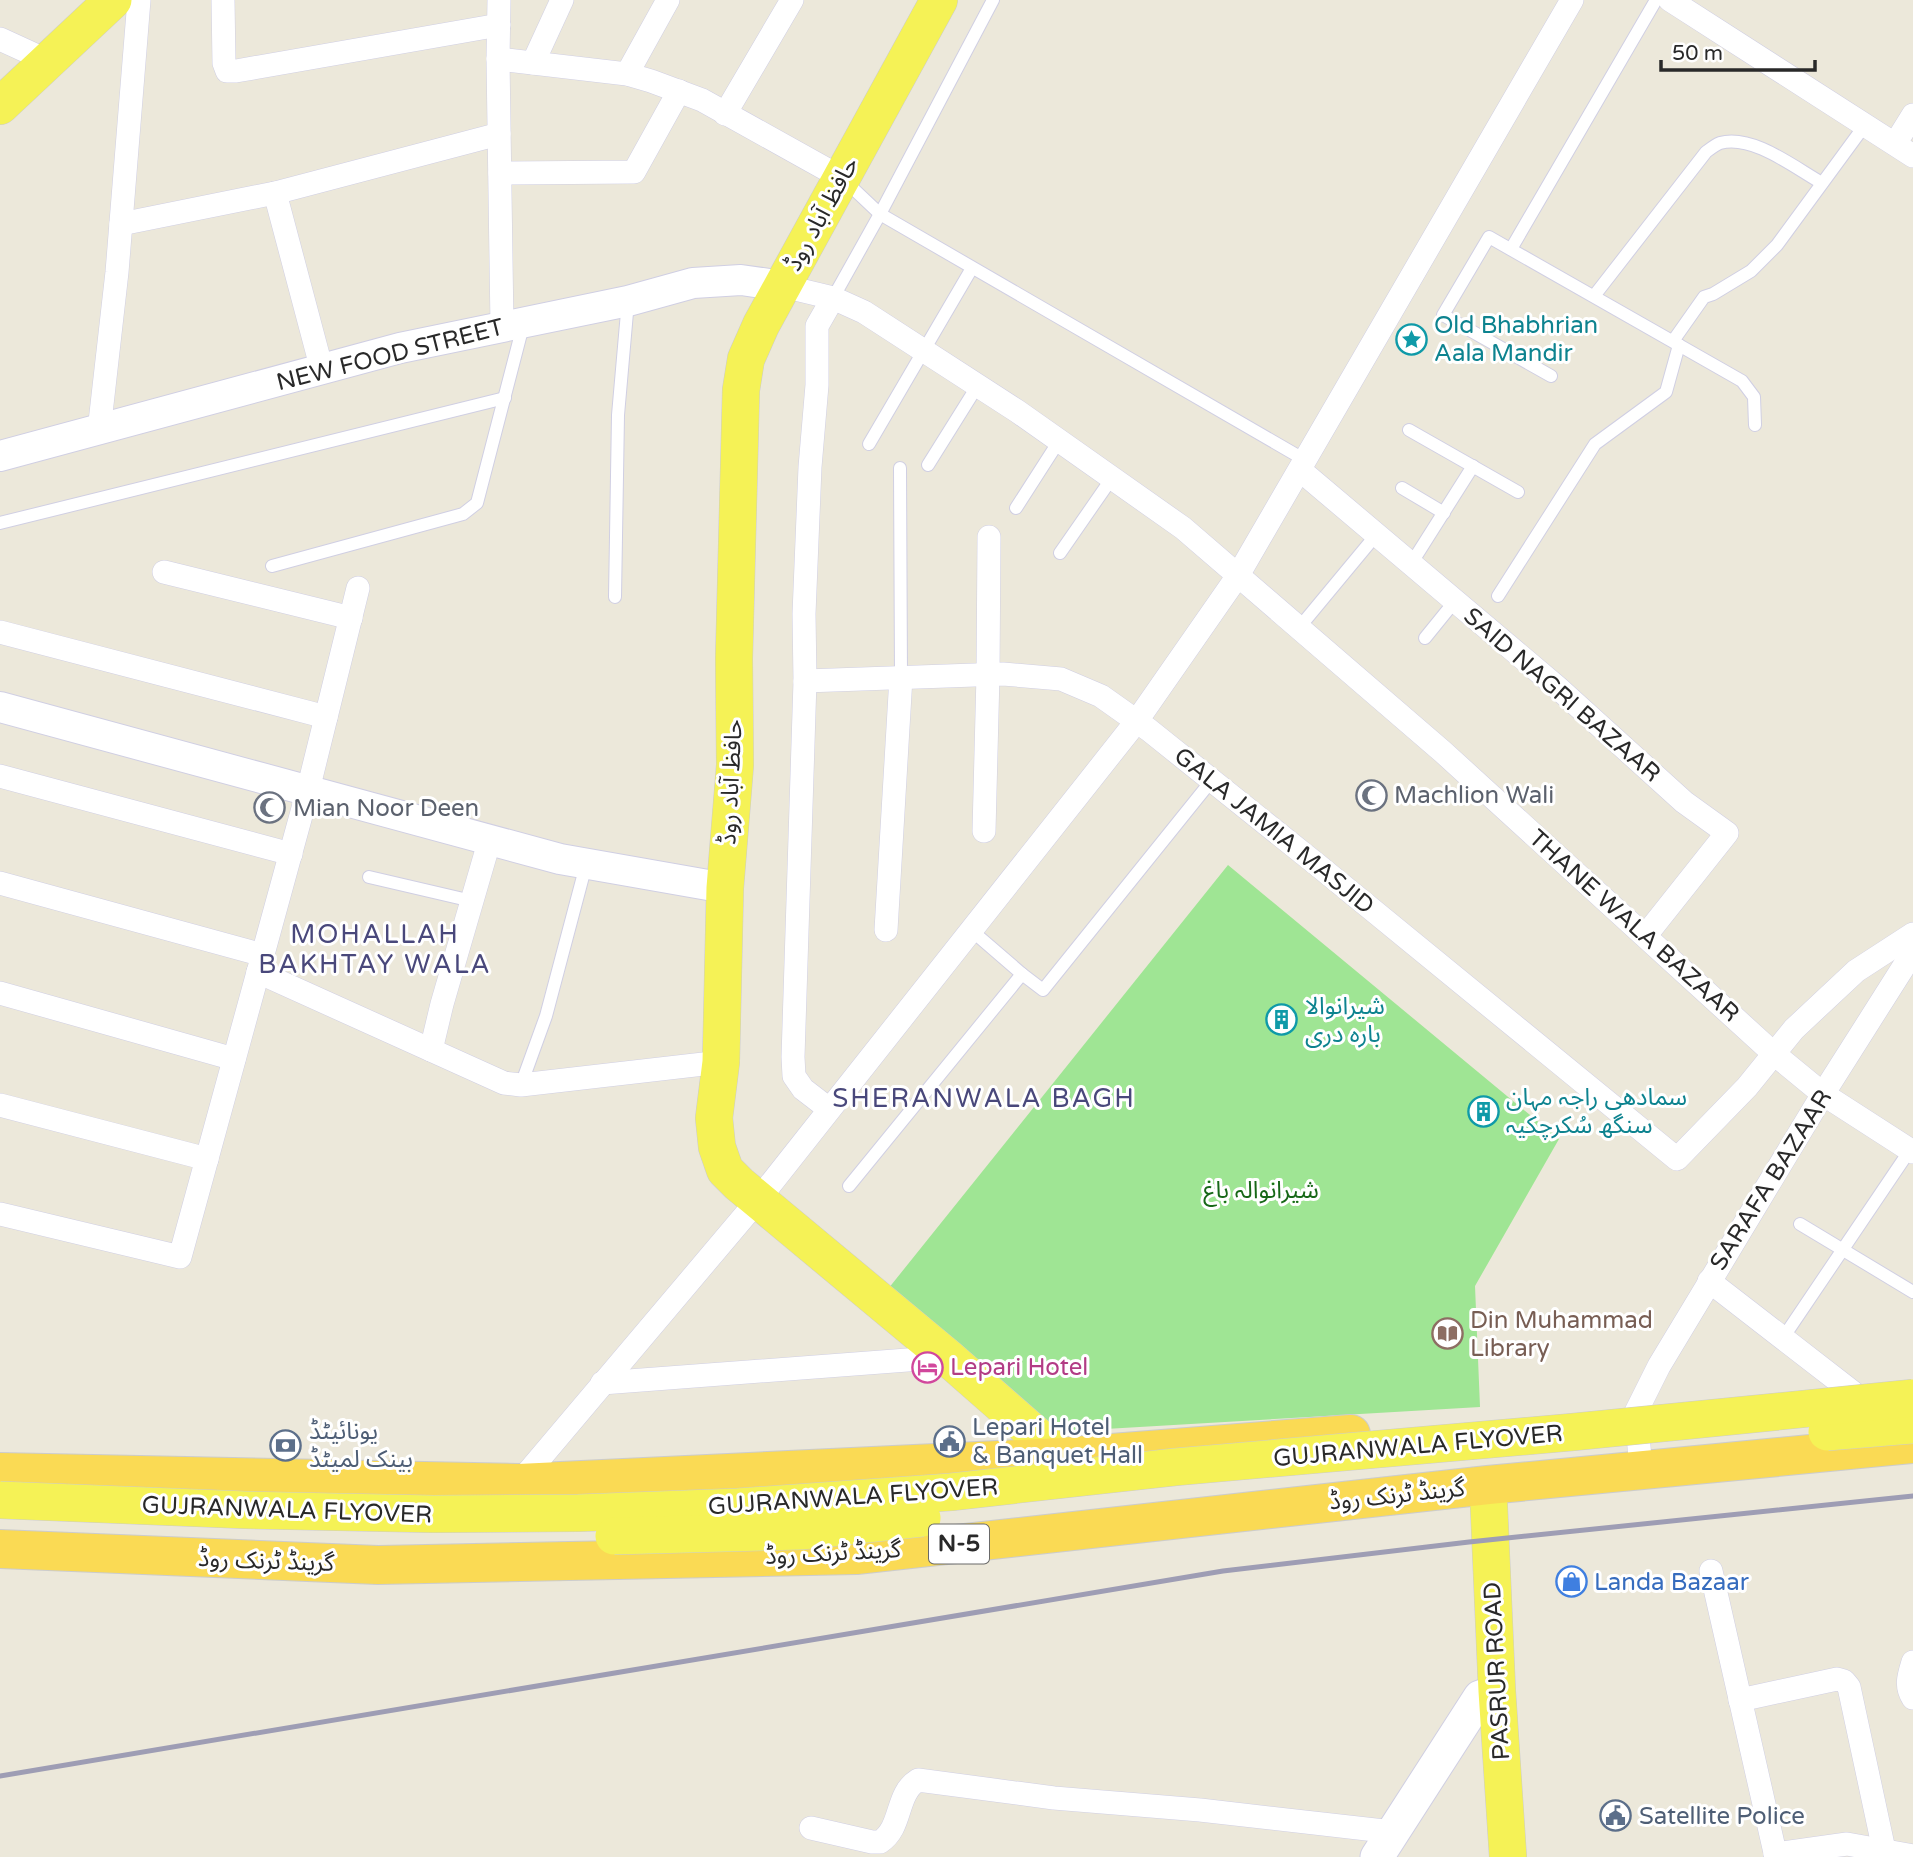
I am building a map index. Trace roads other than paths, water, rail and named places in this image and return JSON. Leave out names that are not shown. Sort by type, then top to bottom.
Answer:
[{"type":"highway","points":[[0,1472],[519,1483],[1061,1457],[1855,1394],[1913,1384]]},
{"type":"highway","name":"گرینڈ ٹرنک روڈ","points":[[0,1549],[378,1565],[856,1555],[1477,1486],[1913,1444]]},
{"type":"main road","points":[[0,106],[113,0]]},
{"type":"main road","name":"حافظ آباد روڈ","points":[[939,0],[761,325],[746,359],[741,390],[734,659],[735,765],[724,888],[721,1062],[714,1118],[717,1147],[724,1170],[738,1184],[947,1356],[1061,1457]]},
{"type":"main road","name":"GUJRANWALA FLYOVER","points":[[0,1500],[433,1514],[578,1513],[738,1507],[951,1492],[1175,1467],[1573,1433],[1913,1398]]},
{"type":"main road","name":"GUJRANWALA FLYOVER","points":[[0,1524],[288,1536],[650,1536],[801,1531],[1229,1485],[1654,1445],[1913,1425]]},
{"type":"main road","name":"PASRUR ROAD","points":[[1477,1486],[1489,1694],[1490,1857]]},
{"type":"main road","points":[[1385,1844],[1489,1694]]},
{"type":"main road","name":"PASRUR ROAD","points":[[1489,1694],[1508,1857]]},
{"type":"street","points":[[99,431],[121,224],[139,0]]},
{"type":"street","points":[[223,0],[224,63],[227,71],[499,24]]},
{"type":"street","points":[[499,0],[500,173],[513,324]]},
{"type":"street","points":[[533,63],[562,0]]},
{"type":"street","points":[[626,74],[668,0]]},
{"type":"street","points":[[725,114],[792,0]]},
{"type":"street","points":[[519,1483],[758,1200],[1136,722],[1237,577],[1572,0]]},
{"type":"street","points":[[1670,0],[1904,150],[1913,115]]},
{"type":"street","points":[[0,39],[48,61]]},
{"type":"street","points":[[498,59],[626,74],[679,92],[702,100],[842,178]]},
{"type":"street","points":[[500,173],[634,172],[679,92]]},
{"type":"street","points":[[121,224],[275,193],[499,134]]},
{"type":"street","points":[[275,193],[322,370]]},
{"type":"street","name":"NEW FOOD STREET","points":[[0,456],[400,348],[628,301],[693,283],[741,280],[783,286]]},
{"type":"street","name":"THANE WALA BAZAAR","points":[[783,286],[833,298],[864,312],[1059,441],[1182,528],[1443,752],[1773,1053],[1823,1094],[1912,1150]]},
{"type":"street","points":[[829,1109],[803,1088],[794,1076],[796,925],[805,681],[804,614],[810,467],[817,384],[817,326],[833,298]]},
{"type":"street","name":"SAID NAGRI BAZAAR","points":[[1302,465],[1377,535],[1557,687],[1684,802],[1727,834],[1646,935]]},
{"type":"street","points":[[984,831],[989,537]]},
{"type":"street","points":[[164,572],[351,618]]},
{"type":"street","points":[[0,1214],[180,1257],[291,854],[358,588]]},
{"type":"street","points":[[0,632],[326,717]]},
{"type":"street","name":"GALA JAMIA MASJID","points":[[805,681],[988,675],[1061,679],[1101,696],[1212,780],[1677,1159],[1747,1087],[1773,1053]]},
{"type":"street","points":[[887,930],[901,677]]},
{"type":"street","points":[[0,707],[586,865],[724,888]]},
{"type":"street","points":[[0,776],[291,854]]},
{"type":"street","points":[[431,1050],[490,839]]},
{"type":"street","points":[[0,883],[260,964],[431,1050],[504,1083],[521,1085],[721,1062]]},
{"type":"street","points":[[1773,1053],[1794,1029],[1856,971],[1913,934]]},
{"type":"street","name":"SARAFA BAZAAR","points":[[1636,1412],[1659,1366],[1709,1281],[1823,1094],[1911,959]]},
{"type":"street","points":[[0,993],[234,1059]]},
{"type":"street","points":[[0,1105],[207,1159]]},
{"type":"street","points":[[1709,1281],[1855,1394]]},
{"type":"street","points":[[602,1383],[947,1356]]},
{"type":"street","points":[[1636,1412],[1641,1470]]},
{"type":"street","points":[[1711,1571],[1776,1856],[1847,1844],[1913,1856]]},
{"type":"street","points":[[1740,1700],[1837,1679],[1844,1681],[1849,1687],[1884,1850]]},
{"type":"street","points":[[811,1828],[880,1842],[892,1831],[910,1785],[919,1780],[1054,1798],[1200,1810],[1385,1844]]},
{"type":"lane","points":[[833,298],[993,0]]},
{"type":"lane","points":[[1511,249],[1656,0]]},
{"type":"lane","points":[[1498,596],[1595,444],[1666,392],[1676,343],[1704,297],[1751,271],[1777,245],[1865,125]]},
{"type":"lane","points":[[1594,296],[1706,152],[1719,144],[1735,142],[1756,145],[1822,184]]},
{"type":"lane","points":[[842,178],[880,214],[1302,465]]},
{"type":"lane","points":[[1551,376],[1443,315],[1489,237],[1742,381],[1754,397],[1755,425]]},
{"type":"lane","points":[[869,444],[972,268]]},
{"type":"lane","points":[[615,597],[618,415],[628,301]]},
{"type":"lane","points":[[272,566],[463,514],[477,503],[505,398],[513,324]]},
{"type":"lane","points":[[928,465],[978,386]]},
{"type":"lane","points":[[0,523],[505,398]]},
{"type":"lane","points":[[1409,430],[1518,492]]},
{"type":"lane","points":[[1016,508],[1059,441]]},
{"type":"lane","points":[[1411,564],[1473,466]]},
{"type":"lane","points":[[900,468],[901,677]]},
{"type":"lane","points":[[1059,553],[1112,478]]},
{"type":"lane","points":[[1402,488],[1444,513]]},
{"type":"lane","points":[[1298,629],[1377,535]]},
{"type":"lane","points":[[1425,638],[1455,601]]},
{"type":"lane","points":[[971,930],[1043,990],[1212,780]]},
{"type":"lane","points":[[521,1085],[546,1016],[586,865]]},
{"type":"lane","points":[[369,877],[472,901]]},
{"type":"lane","points":[[849,1186],[1022,974]]},
{"type":"lane","points":[[1783,1338],[1912,1150]]},
{"type":"lane","points":[[1800,1224],[1913,1292]]},
{"type":"railway","points":[[0,1776],[1223,1571],[1469,1542],[1913,1496]]},
{"type":"place","name":"Old Bhabhrian Aala Mandir","points":[[1411,339]]},
{"type":"place","name":"Machlion Wali","points":[[1371,795]]},
{"type":"place","name":"Mian Noor Deen","points":[[270,808]]},
{"type":"place","name":"شیرانوالا بارہ دری","points":[[1282,1020]]},
{"type":"place","name":"سمادھی راجہ مہان سنگھ سُکرچکیہ","points":[[1483,1111]]},
{"type":"place","name":"Din Muhammad Library","points":[[1447,1334]]},
{"type":"place","name":"Lepari Hotel","points":[[927,1367]]},
{"type":"place","name":"Lepari Hotel & Banquet Hall","points":[[949,1441]]},
{"type":"place","name":"یونائیٹڈ بینک لمیٹڈ","points":[[286,1445]]},
{"type":"place","name":"Landa Bazaar","points":[[1571,1582]]},
{"type":"place","name":"Satellite Police","points":[[1616,1816]]},
{"type":"district","name":"MOHALLAH BAKHTAY WALA","points":[[375,948]]},
{"type":"district","name":"SHERANWALA BAGH","points":[[984,1098]]},
{"type":"park label","name":"شیرانوالہ باغ","points":[[1261,1190]]}]
